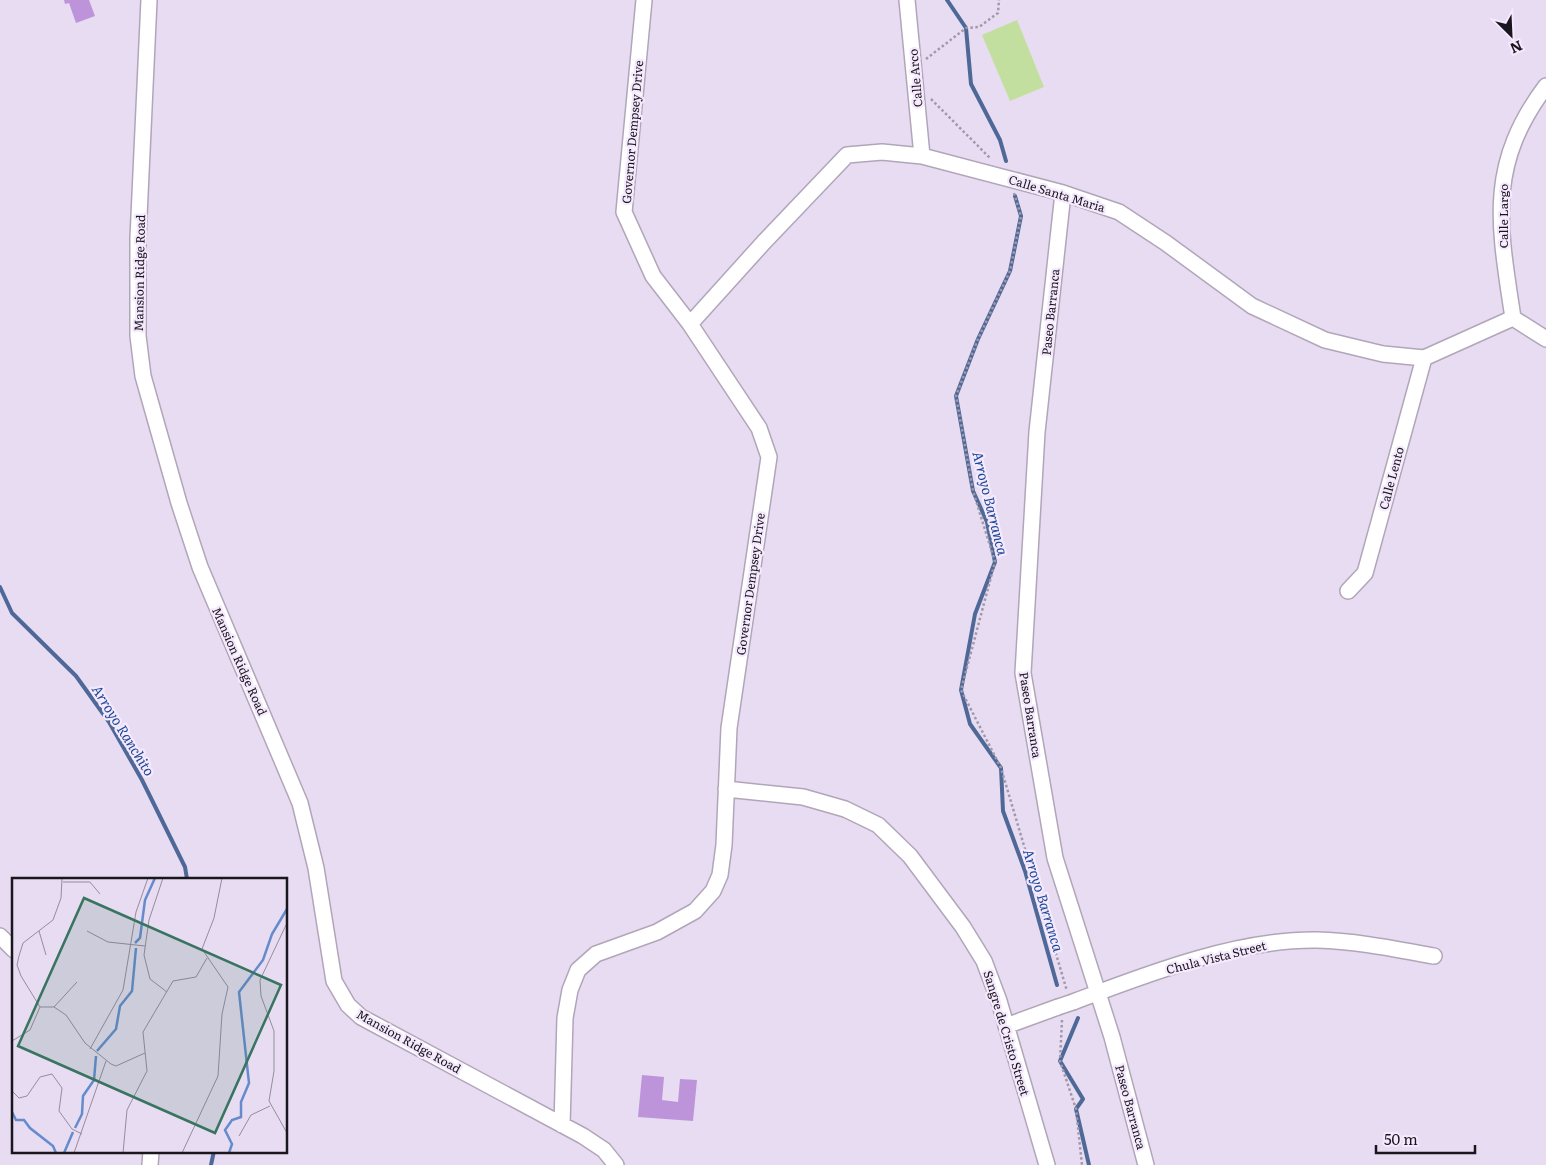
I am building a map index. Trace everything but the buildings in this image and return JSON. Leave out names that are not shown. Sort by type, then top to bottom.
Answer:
[{"type":"street","name":"Mansion Ridge Road","points":[[149,0],[138,238],[138,336],[141,363],[174,488],[195,554],[282,758],[301,808],[316,868],[334,981],[348,1005],[361,1017],[598,1145],[609,1154],[616,1165]]},
{"type":"street","name":"Governor Dempsey Drive","points":[[562,1125],[564,1031],[567,1004],[575,975],[585,961],[596,954],[639,939],[673,924],[695,911],[708,898],[717,883],[722,866],[729,728],[769,457],[759,428],[690,324],[653,276],[624,212],[644,0]]},
{"type":"street","name":"Calle Arco","points":[[907,0],[922,156]]},
{"type":"street","name":"Calle Largo","points":[[1513,318],[1501,237],[1503,176],[1514,138],[1531,106],[1546,86]]},
{"type":"street","name":"Calle Santa Maria","points":[[690,324],[764,242],[847,155],[882,152],[922,156],[1063,193],[1119,212],[1166,243],[1252,306],[1325,340],[1383,354],[1424,358],[1513,318]]},
{"type":"street","name":"Paseo Barranca","points":[[1063,193],[1037,432],[1023,673],[1055,858],[1112,1037],[1146,1165]]},
{"type":"street","points":[[1513,318],[1546,339]]},
{"type":"street","name":"Calle Lento","points":[[1348,591],[1366,573],[1424,358]]},
{"type":"street","name":"Sangre de Cristo Street","points":[[726,789],[784,794],[817,800],[856,814],[886,831],[910,856],[974,943],[989,971],[1047,1165]]},
{"type":"street","points":[[0,936],[12,948]]},
{"type":"street","name":"Chula Vista Street","points":[[1006,1026],[1097,993],[1223,953],[1275,942],[1316,940],[1345,942],[1434,956]]},
{"type":"street","points":[[150,1165],[151,1152]]},
{"type":"path","points":[[924,60],[966,28],[979,27],[998,13],[999,0]]},
{"type":"path","points":[[928,96],[1011,179]]},
{"type":"green space","points":[[1017,20],[1044,87],[1010,101],[982,35]]},
{"type":"waterway","name":"Arroyo Barranca","points":[[947,0],[966,28],[971,84],[1000,140],[1006,161]]},
{"type":"waterway","name":"Arroyo Barranca","points":[[1015,196],[1021,216],[1010,271],[978,339],[956,396],[973,491],[987,522],[995,562],[975,614],[961,690],[970,724],[1001,768],[1003,811],[1025,871],[1057,985]]},
{"type":"waterway","name":"Arroyo Ranchito","points":[[0,587],[12,613],[76,676],[109,722],[142,780],[185,867],[187,878]]},
{"type":"waterway","points":[[1078,1018],[1060,1061],[1083,1099],[1076,1109],[1089,1165]]},
{"type":"waterway","name":"Arroyo Ranchito","points":[[211,1165],[214,1152]]}]
